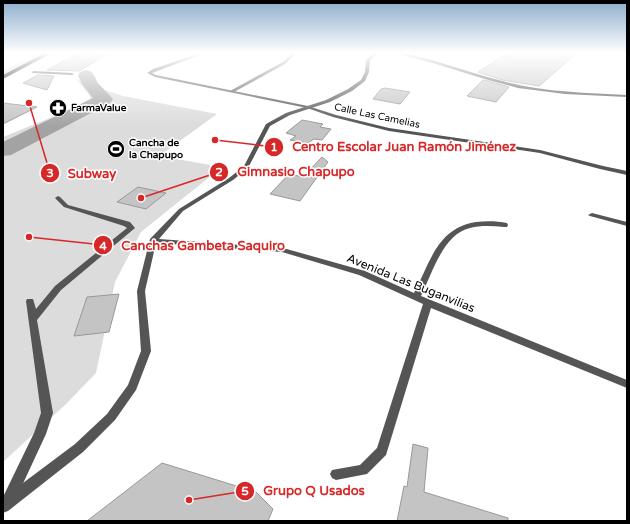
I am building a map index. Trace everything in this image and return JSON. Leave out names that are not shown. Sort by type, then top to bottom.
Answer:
[{"type":"street","name":"Calle Las Camelias","points":[[162,77],[308,107],[329,115],[404,133],[529,149],[610,171],[627,174]]},
{"type":"street","points":[[232,91],[257,77]]},
{"type":"street","points":[[5,504],[79,448],[111,417],[132,387],[146,351],[142,291],[153,242],[181,210],[231,179],[246,167],[268,125],[288,114],[328,101],[350,90],[364,81],[365,77]]},
{"type":"street","points":[[484,77],[522,87],[569,94],[627,96]]},
{"type":"street","points":[[33,319],[58,288],[131,228],[127,224],[66,206],[58,198]]},
{"type":"street","points":[[592,215],[627,224]]},
{"type":"street","points":[[416,298],[439,248],[458,229],[471,224],[488,222],[504,225]]},
{"type":"street","name":"Avenida Las Buganvilias","points":[[153,242],[283,250],[362,273],[416,298],[627,384]]},
{"type":"street","points":[[5,504],[40,434],[47,413],[30,301]]},
{"type":"street","points":[[336,474],[363,470],[382,451],[428,303]]},
{"type":"shaded area","points":[[86,77],[96,77],[99,88],[123,96],[217,114],[159,156],[222,167],[141,232],[115,282],[96,373],[65,405],[3,462],[3,137],[62,113],[90,99],[90,96],[77,80]]},
{"type":"building","points":[[33,77],[53,77],[47,90],[23,83]]},
{"type":"building","points":[[494,77],[549,77],[539,86]]},
{"type":"building","points":[[483,80],[509,87],[496,102],[467,96]]},
{"type":"building","points":[[385,88],[410,92],[400,104],[373,99],[381,89]]},
{"type":"building","points":[[3,103],[37,107],[3,124]]},
{"type":"building","points":[[302,120],[323,124],[320,127],[331,129],[322,140],[314,139],[308,143],[290,140],[296,136],[286,133]]},
{"type":"building","points":[[322,157],[328,162],[300,201],[270,194],[289,174],[303,177]]},
{"type":"building","points":[[138,187],[166,193],[146,209],[117,202]]},
{"type":"building","points":[[119,294],[109,332],[74,336],[87,297]]},
{"type":"building","points":[[413,444],[428,448],[424,492],[508,518],[508,521],[397,521],[404,486],[407,487]]},
{"type":"building","points":[[162,463],[256,492],[273,509],[268,521],[87,521]]},
{"type":"waterway","points":[[3,150],[104,99],[90,84],[87,77]]},
{"type":"place","name":"Subway","points":[[29,103]]},
{"type":"place","name":"FarmaValue","points":[[58,108]]},
{"type":"place","name":"Centro Escolar Juan Ramón Jiménez","points":[[215,140]]},
{"type":"place","name":"Cancha de la Chapupo","points":[[116,149]]},
{"type":"place","name":"Gimnasio Chapupo","points":[[141,198]]},
{"type":"place","name":"Canchas Gambeta Saquiro","points":[[29,237]]},
{"type":"place","name":"Grupo Q Usados","points":[[189,500]]}]
